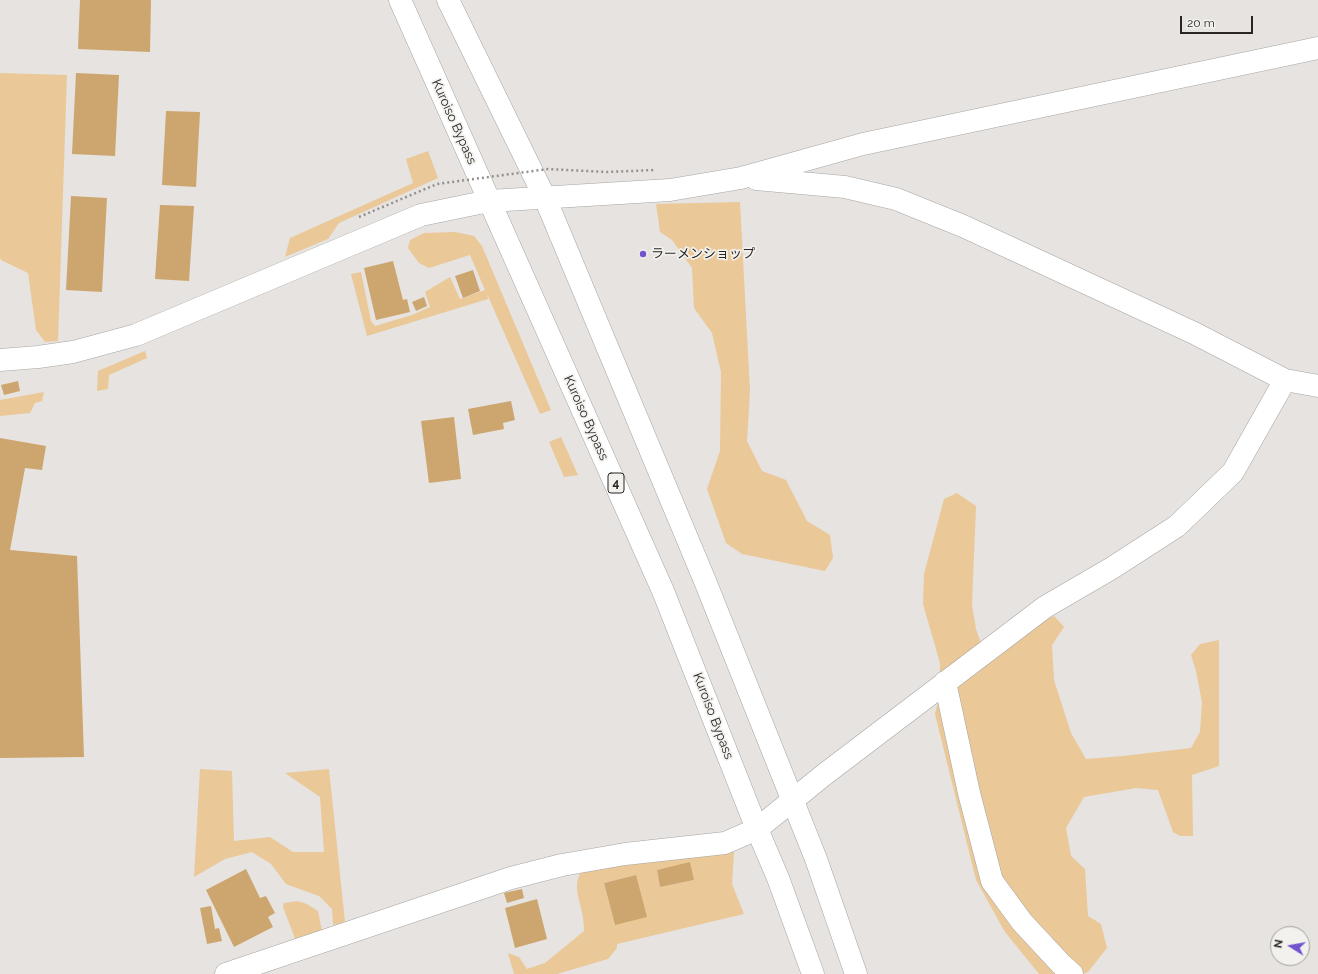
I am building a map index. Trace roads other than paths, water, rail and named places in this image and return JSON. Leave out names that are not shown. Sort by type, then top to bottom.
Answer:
[{"type":"main road","name":"Kuroiso Bypass","points":[[400,0],[663,591],[757,829],[778,878],[813,974]]},
{"type":"main road","points":[[448,0],[545,198],[705,581],[816,859],[856,974]]},
{"type":"main road","points":[[0,360],[73,352],[136,335],[422,215],[489,201],[670,190],[741,178],[863,144],[1318,48]]},
{"type":"main road","points":[[741,178],[845,187],[896,199],[962,226],[1194,333],[1285,380],[1318,386]]},
{"type":"main road","points":[[226,974],[511,878],[562,864],[625,854],[725,843],[757,829],[825,774],[1045,607],[1112,568],[1177,526],[1233,472],[1285,380]]},
{"type":"main road","points":[[946,682],[969,793],[992,881],[1022,922],[1072,974]]},
{"type":"place","name":"ラーメンショップ","points":[[643,254]]}]
